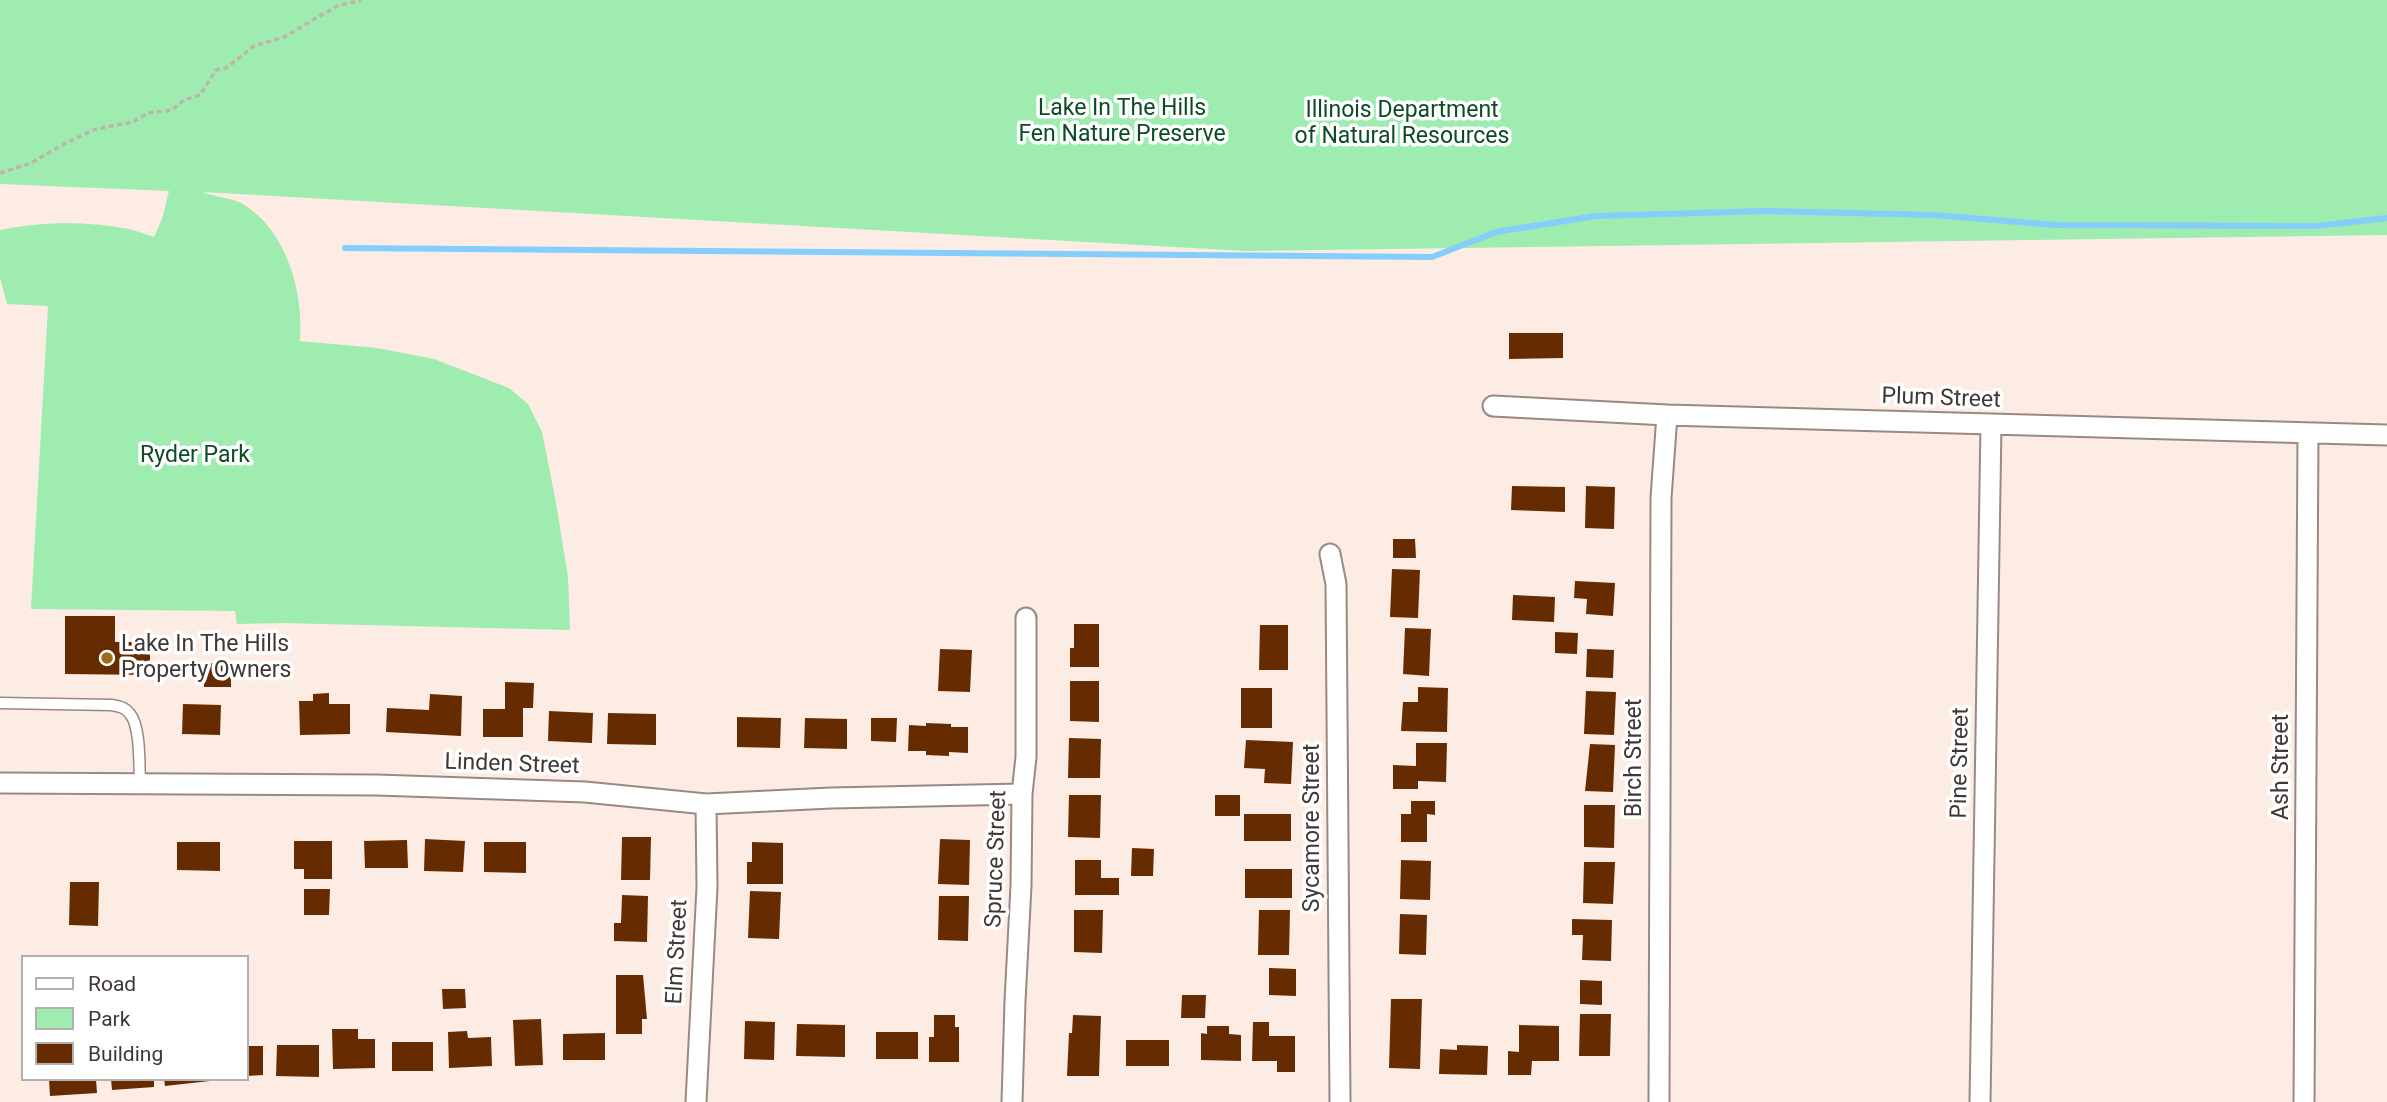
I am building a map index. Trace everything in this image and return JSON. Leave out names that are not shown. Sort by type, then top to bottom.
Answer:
[{"type":"street","name":"Plum Street","points":[[1493,406],[1667,415],[2387,435]]},
{"type":"street","name":"Birch Street","points":[[1659,1102],[1661,498],[1667,415]]},
{"type":"street","name":"Pine Street","points":[[1980,1102],[1991,425]]},
{"type":"street","name":"Ash Street","points":[[2305,1102],[2308,433]]},
{"type":"street","name":"Sycamore Street","points":[[1330,554],[1336,584],[1339,1102]]},
{"type":"street","name":"Spruce Street","points":[[1012,1102],[1026,757],[1026,618]]},
{"type":"street","name":"Linden Street","points":[[0,783],[377,785],[585,792],[706,804],[1023,794]]},
{"type":"street","name":"Elm Street","points":[[696,1102],[706,887],[706,804]]},
{"type":"lane","points":[[0,703],[123,707],[136,724],[140,785]]},
{"type":"path","points":[[0,173],[32,163],[96,129],[133,122],[148,113],[172,110],[184,100],[200,95],[216,70],[226,68],[254,46],[285,37],[338,6],[361,0]]},
{"type":"green space","points":[[0,0],[2387,0],[2387,235],[1245,251],[203,192],[243,204],[271,230],[290,265],[295,284],[301,322],[300,341],[377,348],[434,359],[509,388],[528,404],[542,432],[556,503],[568,577],[570,630],[237,624],[235,611],[31,609],[48,306],[7,304],[0,278],[0,230],[30,225],[77,223],[126,229],[154,237],[169,191],[0,184]]},
{"type":"building","points":[[1509,333],[1563,333],[1563,358],[1509,359]]},
{"type":"building","points":[[1512,486],[1565,487],[1565,512],[1511,510]]},
{"type":"building","points":[[1586,486],[1615,487],[1614,529],[1585,528]]},
{"type":"building","points":[[1393,539],[1415,539],[1416,558],[1393,558]]},
{"type":"building","points":[[1392,569],[1420,570],[1418,618],[1390,617]]},
{"type":"building","points":[[1575,581],[1615,583],[1613,616],[1586,614],[1587,599],[1574,598]]},
{"type":"building","points":[[1513,595],[1555,597],[1554,622],[1512,620]]},
{"type":"building","name":"Lake In The Hills Property Owners","points":[[65,616],[115,616],[115,642],[150,642],[150,675],[65,674]]},
{"type":"building","points":[[1074,624],[1099,624],[1099,667],[1070,667],[1070,648],[1074,648]]},
{"type":"building","points":[[1260,625],[1288,625],[1288,670],[1259,670]]},
{"type":"building","points":[[1405,628],[1431,629],[1429,676],[1403,674]]},
{"type":"building","points":[[1555,632],[1578,633],[1577,654],[1555,653]]},
{"type":"building","points":[[940,649],[972,650],[970,692],[938,691]]},
{"type":"building","points":[[1587,649],[1614,650],[1613,678],[1586,677]]},
{"type":"building","points":[[204,663],[231,663],[231,687],[204,687]]},
{"type":"building","points":[[1070,681],[1099,681],[1099,722],[1070,721]]},
{"type":"building","points":[[505,682],[534,683],[533,708],[523,708],[523,737],[483,737],[483,709],[505,709]]},
{"type":"building","points":[[1418,687],[1448,688],[1447,732],[1401,731],[1403,702],[1418,702]]},
{"type":"building","points":[[1241,688],[1272,688],[1272,728],[1241,728]]},
{"type":"building","points":[[1586,691],[1616,692],[1614,735],[1584,734]]},
{"type":"building","points":[[329,693],[329,704],[350,704],[350,734],[300,735],[299,701],[313,701],[313,694]]},
{"type":"building","points":[[430,694],[462,696],[461,736],[386,732],[387,708],[429,710]]},
{"type":"building","points":[[183,704],[221,705],[220,735],[182,734]]},
{"type":"building","points":[[549,711],[593,713],[592,743],[548,741]]},
{"type":"building","points":[[608,713],[656,714],[656,745],[607,744]]},
{"type":"building","points":[[737,717],[781,718],[780,748],[737,747]]},
{"type":"building","points":[[805,718],[847,719],[847,749],[804,748]]},
{"type":"building","points":[[871,718],[897,718],[896,742],[871,741]]},
{"type":"building","points":[[926,723],[968,727],[968,753],[949,752],[949,756],[926,755],[926,751],[908,751],[909,725],[926,726]]},
{"type":"building","points":[[1069,738],[1101,739],[1100,778],[1068,778]]},
{"type":"building","points":[[1246,740],[1293,742],[1291,784],[1264,783],[1265,769],[1244,768]]},
{"type":"building","points":[[1416,743],[1447,743],[1446,782],[1418,781],[1418,789],[1393,789],[1393,765],[1416,766]]},
{"type":"building","points":[[1590,744],[1615,745],[1613,792],[1585,791]]},
{"type":"building","points":[[1069,795],[1101,795],[1100,838],[1068,837]]},
{"type":"building","points":[[1215,795],[1240,795],[1240,816],[1215,816]]},
{"type":"building","points":[[1411,801],[1435,801],[1435,815],[1427,814],[1427,842],[1401,842],[1401,814],[1411,814]]},
{"type":"building","points":[[1584,805],[1615,805],[1614,848],[1584,847]]},
{"type":"building","points":[[1244,814],[1291,814],[1291,841],[1244,841]]},
{"type":"building","points":[[622,837],[651,837],[650,880],[621,880]]},
{"type":"building","points":[[425,839],[465,841],[463,872],[424,871]]},
{"type":"building","points":[[940,839],[970,840],[969,885],[938,884]]},
{"type":"building","points":[[407,840],[408,868],[365,868],[364,841]]},
{"type":"building","points":[[294,841],[332,841],[332,879],[304,879],[304,869],[294,869]]},
{"type":"building","points":[[177,842],[220,842],[220,871],[177,870]]},
{"type":"building","points":[[484,842],[526,842],[526,873],[484,872]]},
{"type":"building","points":[[752,842],[783,843],[783,884],[747,884],[747,862],[752,862]]},
{"type":"building","points":[[1132,848],[1154,849],[1153,876],[1131,876]]},
{"type":"building","points":[[1075,860],[1101,860],[1101,878],[1119,878],[1119,895],[1075,895]]},
{"type":"building","points":[[1401,860],[1431,861],[1430,900],[1400,899]]},
{"type":"building","points":[[1584,862],[1615,862],[1613,904],[1583,903]]},
{"type":"building","points":[[1245,869],[1292,869],[1292,898],[1245,898]]},
{"type":"building","points":[[70,882],[99,882],[98,926],[69,925]]},
{"type":"building","points":[[304,889],[330,889],[329,915],[304,915]]},
{"type":"building","points":[[750,891],[781,892],[779,939],[748,938]]},
{"type":"building","points":[[622,895],[648,896],[647,942],[614,941],[614,923],[621,923]]},
{"type":"building","points":[[939,896],[969,896],[968,941],[938,940]]},
{"type":"building","points":[[1074,910],[1103,910],[1102,953],[1074,952]]},
{"type":"building","points":[[1259,910],[1290,910],[1289,955],[1258,955]]},
{"type":"building","points":[[1400,914],[1427,915],[1426,955],[1399,954]]},
{"type":"building","points":[[1572,919],[1612,920],[1611,961],[1582,960],[1583,935],[1572,935]]},
{"type":"building","points":[[1269,968],[1296,969],[1296,996],[1269,995]]},
{"type":"building","points":[[616,975],[643,975],[647,1019],[642,1019],[642,1034],[616,1034]]},
{"type":"building","points":[[1580,980],[1602,981],[1602,1005],[1580,1004]]},
{"type":"building","points":[[442,989],[465,989],[466,1008],[443,1009]]},
{"type":"building","points":[[1182,995],[1206,995],[1205,1018],[1181,1018]]},
{"type":"building","points":[[1391,999],[1422,999],[1420,1069],[1389,1068]]},
{"type":"building","points":[[1580,1014],[1611,1014],[1610,1056],[1579,1056]]},
{"type":"building","points":[[934,1015],[955,1015],[955,1027],[959,1027],[959,1062],[929,1062],[929,1037],[934,1037]]},
{"type":"building","points":[[1073,1015],[1101,1016],[1099,1076],[1067,1076],[1069,1033],[1072,1033]]},
{"type":"building","points":[[541,1019],[543,1065],[515,1066],[513,1020]]},
{"type":"building","points":[[745,1021],[775,1022],[774,1060],[744,1059]]},
{"type":"building","points":[[1253,1022],[1269,1022],[1269,1036],[1295,1036],[1295,1072],[1277,1072],[1277,1061],[1252,1061]]},
{"type":"building","points":[[797,1024],[845,1025],[845,1057],[796,1056]]},
{"type":"building","points":[[1519,1025],[1559,1026],[1559,1061],[1532,1061],[1531,1075],[1508,1075],[1508,1051],[1519,1052]]},
{"type":"building","points":[[1207,1026],[1229,1026],[1229,1034],[1241,1035],[1241,1061],[1201,1060],[1201,1033],[1207,1034]]},
{"type":"building","points":[[332,1029],[358,1029],[358,1039],[375,1039],[375,1068],[333,1069]]},
{"type":"building","points":[[467,1031],[468,1038],[491,1037],[492,1066],[449,1068],[448,1032]]},
{"type":"building","points":[[876,1032],[918,1032],[918,1059],[876,1059]]},
{"type":"building","points":[[605,1033],[605,1060],[563,1060],[563,1034]]},
{"type":"building","points":[[1126,1040],[1169,1040],[1169,1066],[1126,1066]]},
{"type":"building","points":[[392,1042],[433,1042],[433,1071],[392,1071]]},
{"type":"building","points":[[277,1045],[319,1045],[319,1077],[276,1076]]},
{"type":"building","points":[[1457,1045],[1488,1046],[1487,1075],[1439,1074],[1440,1049],[1457,1050]]},
{"type":"building","points":[[248,1046],[263,1046],[263,1075],[248,1076]]},
{"type":"building","points":[[49,1081],[96,1081],[97,1093],[50,1096]]},
{"type":"building","points":[[111,1081],[154,1081],[154,1087],[112,1090]]},
{"type":"building","points":[[164,1081],[210,1081],[165,1086]]},
{"type":"waterway","points":[[345,248],[1432,257],[1496,232],[1596,216],[1765,211],[1934,215],[2056,225],[2317,226],[2387,218]]},
{"type":"place","name":"Lake In The Hills Property Owners","points":[[107,658]]},
{"type":"park label","name":"Lake In The Hills Fen Nature Preserve","points":[[1122,122]]},
{"type":"park label","name":"Illinois Department of Natural Resources","points":[[1402,124]]},
{"type":"park label","name":"Ryder Park","points":[[195,456]]}]
